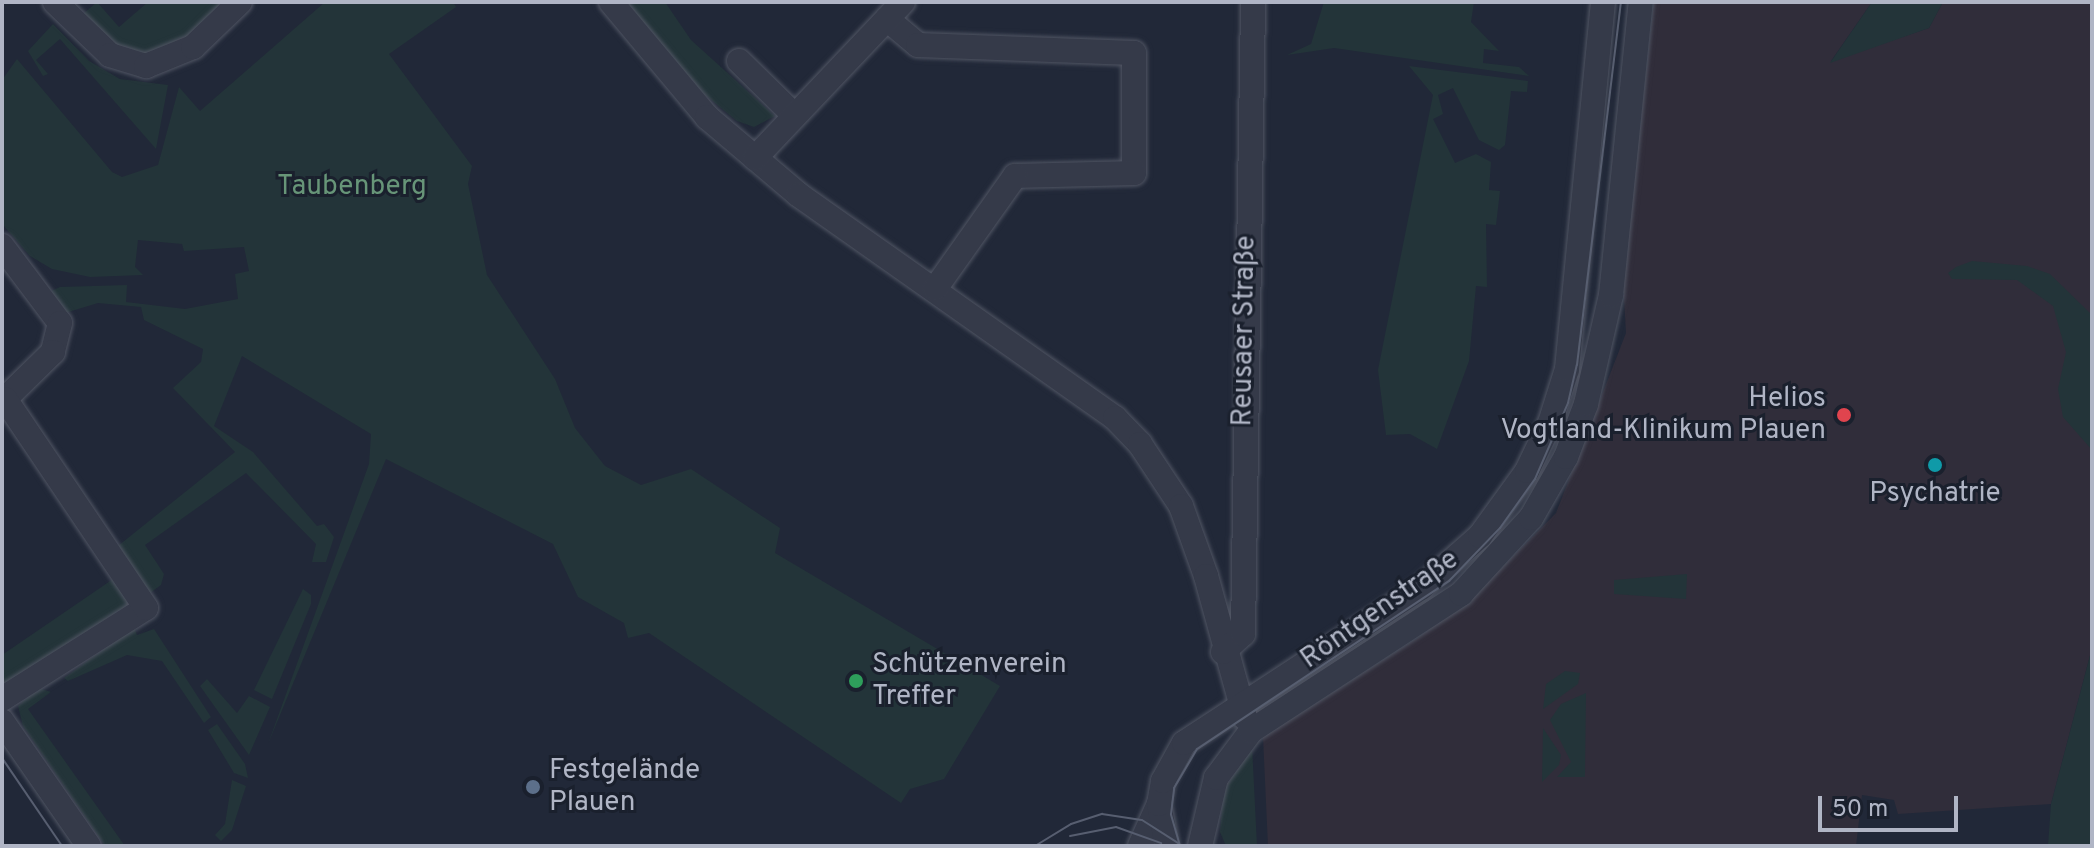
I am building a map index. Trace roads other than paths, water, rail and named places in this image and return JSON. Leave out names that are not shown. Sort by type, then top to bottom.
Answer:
[{"type":"street","points":[[55,2],[110,55],[146,66],[193,47],[240,2]]},
{"type":"street","points":[[611,2],[669,76],[755,158],[799,195],[1115,418],[1140,444],[1181,506],[1206,576],[1223,652],[1251,731]]},
{"type":"street","name":"Reusaer Straße","points":[[1223,652],[1243,634],[1253,2]]},
{"type":"street","name":"Röntgenstraße","points":[[1167,846],[1159,804],[1169,763],[1178,751],[1240,703],[1421,588],[1480,536],[1527,471],[1567,369],[1603,2]]},
{"type":"street","name":"Röntgenstraße","points":[[1200,846],[1216,778],[1251,731],[1461,594],[1514,539],[1556,478],[1586,404],[1611,295],[1641,2]]},
{"type":"street","points":[[755,158],[895,11],[918,45],[1134,53],[1134,173],[1015,176],[935,289]]},
{"type":"street","points":[[739,61],[795,116]]},
{"type":"street","points":[[2,246],[60,323],[53,352],[4,400],[146,608],[2,699]]},
{"type":"street","points":[[2,721],[89,846]]},
{"type":"street","points":[[1140,846],[1159,804]]},
{"type":"street","name":"Röntgenstraße","points":[[1209,816],[1217,846]]},
{"type":"tram line","points":[[1180,846],[1171,814],[1174,788],[1197,749],[1449,581],[1500,528],[1535,479],[1568,403],[1577,365],[1621,2]]},
{"type":"tram line","points":[[2,758],[62,846]]},
{"type":"tram line","points":[[1035,846],[1071,824],[1102,814],[1142,820],[1178,843]]},
{"type":"tram line","points":[[1070,836],[1116,827],[1161,843]]},
{"type":"place","name":"Helios Vogtland-Klinikum Plauen","points":[[1844,415]]},
{"type":"place","name":"Psychatrie","points":[[1935,465]]},
{"type":"place","name":"Schützenverein Treffer","points":[[856,681]]},
{"type":"place","name":"Festgelände Plauen","points":[[533,787]]},
{"type":"park label","name":"Taubenberg","points":[[352,187]]}]
